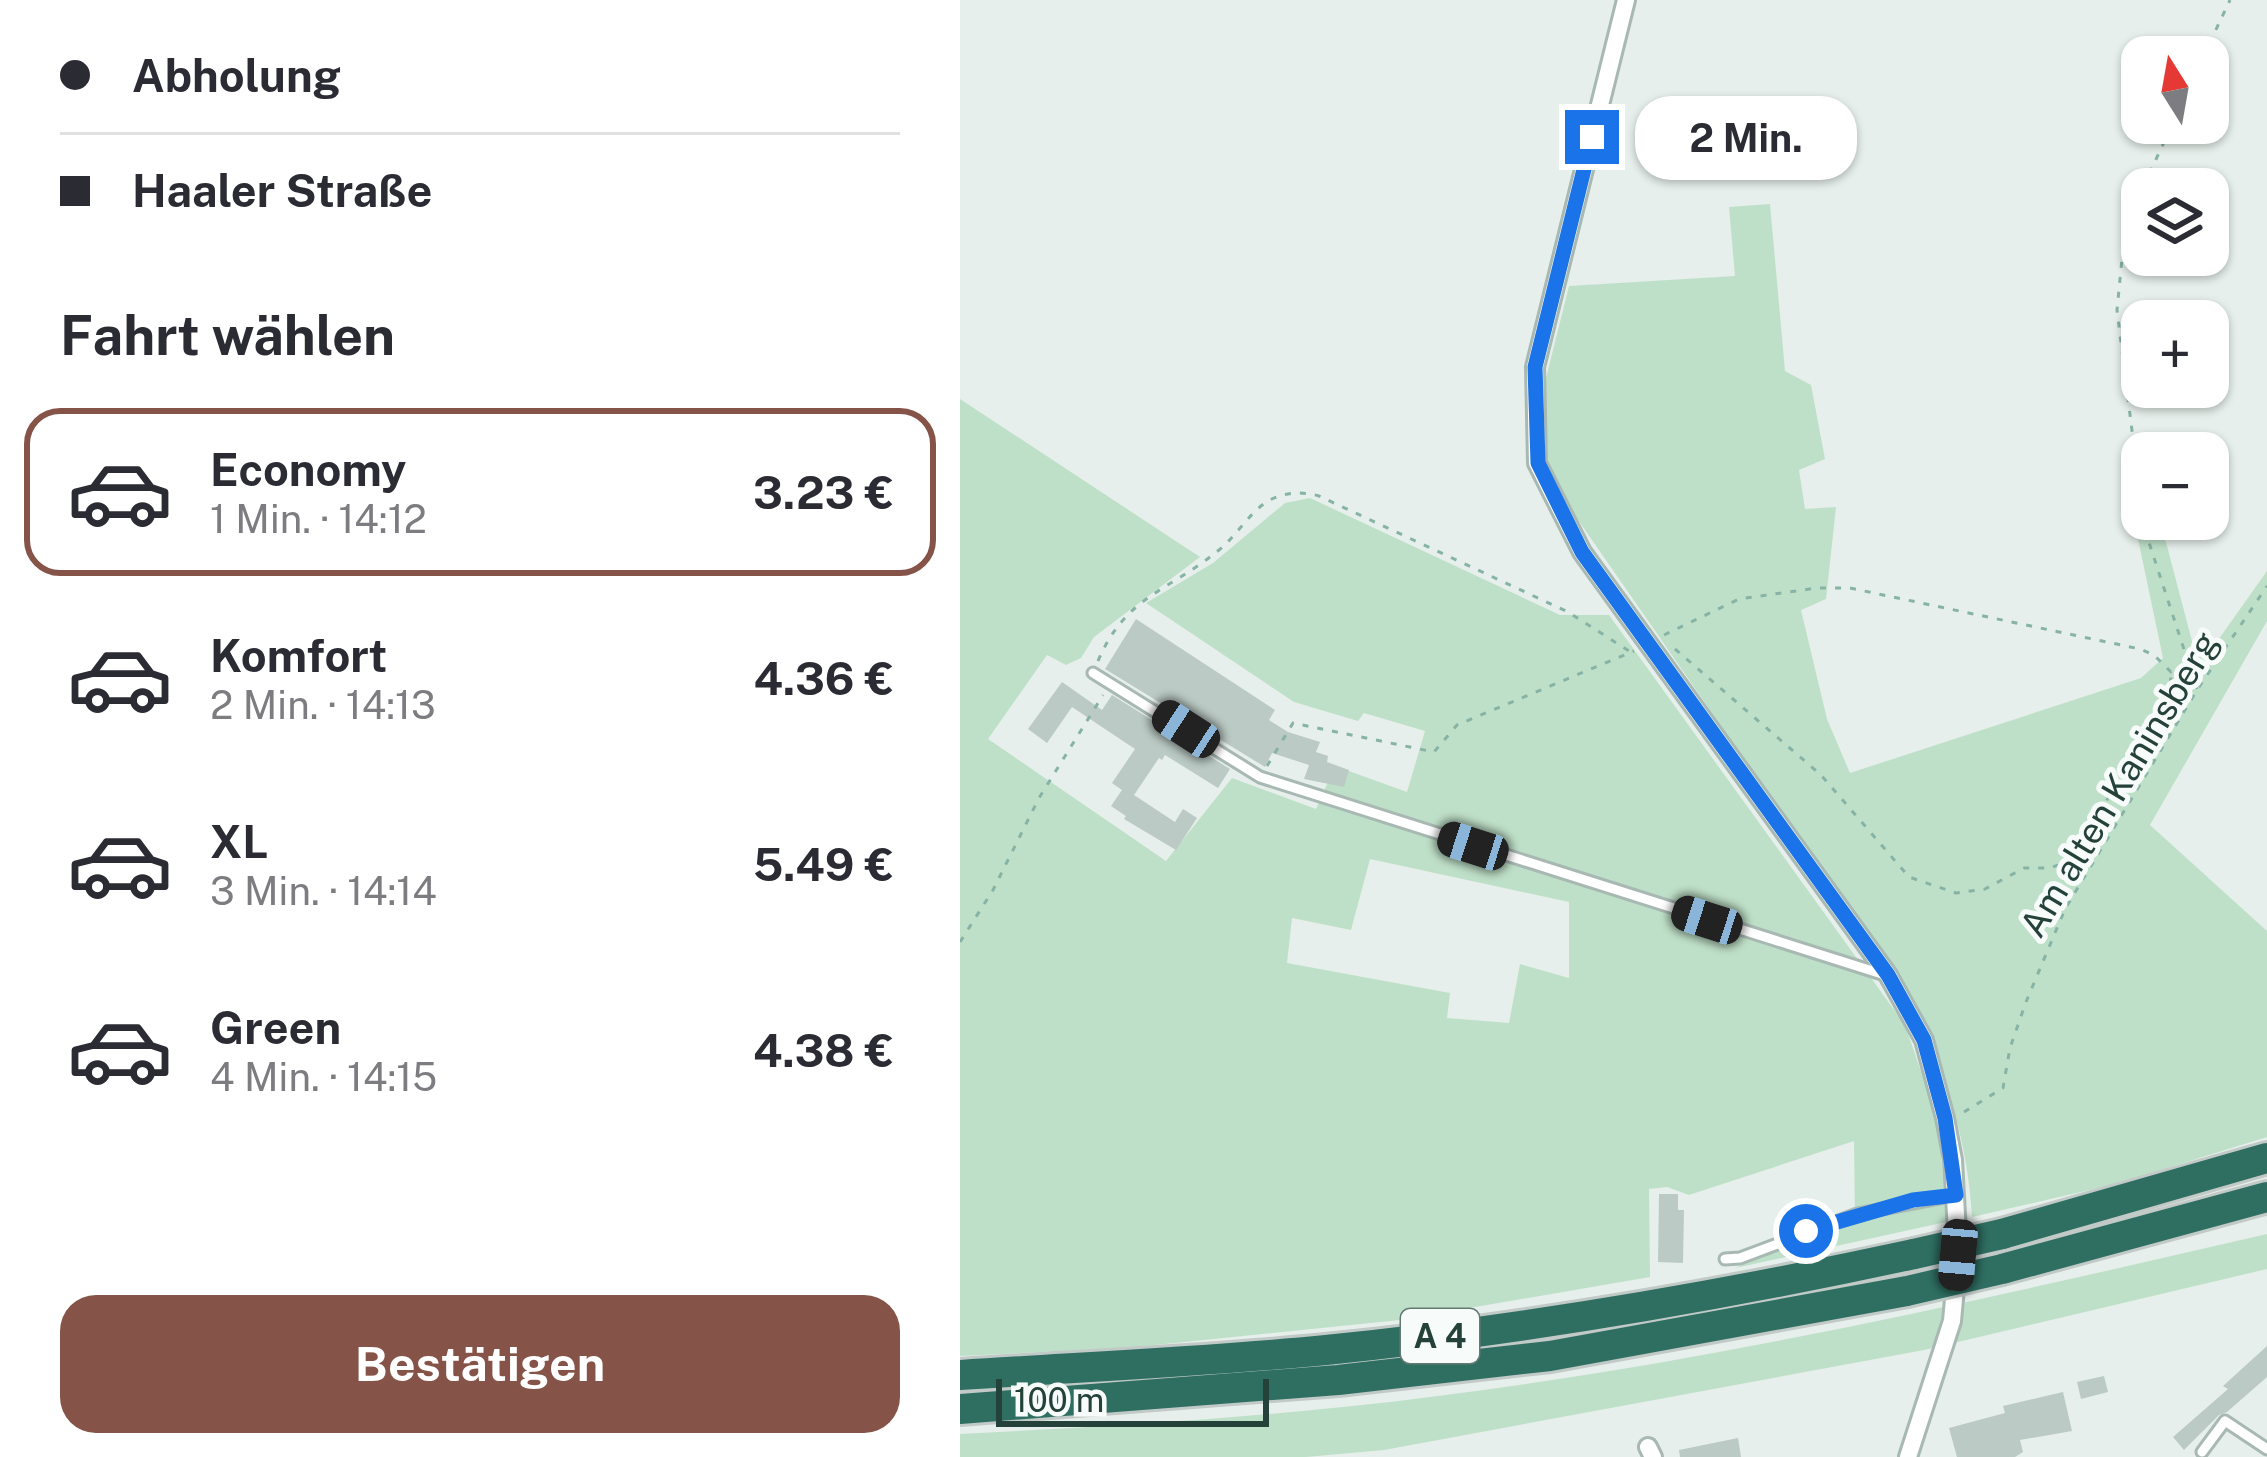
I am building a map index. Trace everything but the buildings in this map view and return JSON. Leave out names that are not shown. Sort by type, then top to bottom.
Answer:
[{"type":"highway","name":"A 4","points":[[960,1375],[1326,1350],[1541,1324],[1762,1286],[2002,1234],[2267,1158]]},
{"type":"highway","name":"A 4","points":[[960,1409],[1315,1382],[1550,1356],[1907,1292],[2267,1197]]},
{"type":"street","points":[[1626,0],[1535,367],[1538,463],[1582,552],[1888,975],[1924,1040],[1945,1118],[1956,1195],[1958,1255],[1952,1322],[1908,1457]]},
{"type":"lane","points":[[1093,673],[1261,777],[1828,960],[1888,975]]},
{"type":"lane","points":[[1725,1259],[1740,1258],[1857,1214],[1956,1195]]},
{"type":"lane","points":[[2202,1452],[2225,1421],[2267,1449]]},
{"type":"path","points":[[2214,36],[2230,0]]},
{"type":"path","points":[[2121,260],[2117,310],[2138,509],[2197,690]]},
{"type":"path","points":[[1093,673],[1110,632],[1123,615],[1221,549],[1266,503],[1301,491],[1568,612],[1630,652]]},
{"type":"path","name":"Am alten Kaninsberg","points":[[1945,1118],[1971,1110],[2002,1088],[2020,1017],[2065,909],[2197,690],[2267,586]]},
{"type":"path","points":[[1850,588],[2140,649],[2171,672],[2170,692],[2158,723],[2121,774],[2074,859],[2050,868],[2024,868],[1985,889],[1956,893],[1909,878],[1821,775],[1696,671],[1662,636],[1739,599],[1850,588]]},
{"type":"path","points":[[1261,777],[1293,722],[1434,752],[1457,725],[1649,645]]},
{"type":"path","points":[[2171,672],[2187,661]]},
{"type":"path","points":[[960,942],[993,890],[1039,798],[1112,681]]},
{"type":"green space","points":[[1770,204],[1785,371],[1811,385],[1825,459],[1799,470],[1805,509],[1836,507],[1826,599],[1801,610],[1827,719],[1850,773],[2141,678],[2163,658],[2138,540],[2166,542],[2194,649],[2211,650],[2267,571],[2267,621],[2150,825],[2267,931],[2267,1137],[2116,1184],[1972,1217],[1965,1156],[1950,1100],[1905,991],[1567,504],[1543,449],[1545,382],[1569,286],[1735,276],[1729,207]]},
{"type":"green space","points":[[960,399],[1200,557],[1094,637],[1081,658],[1066,665],[1047,655],[988,739],[1166,861],[1232,778],[1316,809],[1335,766],[1407,792],[1425,731],[1364,713],[1358,721],[1294,702],[1146,603],[1213,563],[1285,503],[1310,498],[1560,615],[1609,615],[1905,1025],[1939,1124],[1946,1222],[1735,1268],[1855,1218],[1854,1141],[1689,1195],[1667,1187],[1649,1189],[1650,1277],[1400,1320],[1126,1348],[960,1356]],"holes":[[[1370,859],[1569,902],[1569,978],[1520,964],[1509,1023],[1447,1018],[1450,993],[1287,963],[1292,918],[1351,930]]]},
{"type":"green space","points":[[2267,1234],[2267,1269],[1924,1350],[1384,1450],[1306,1457],[960,1457],[960,1434],[1313,1410],[1641,1366],[1955,1304]]},
{"type":"route","points":[[1592,137],[1535,367],[1538,463],[1582,552],[1888,975],[1924,1040],[1945,1118],[1956,1195],[1913,1200],[1806,1231]]}]
